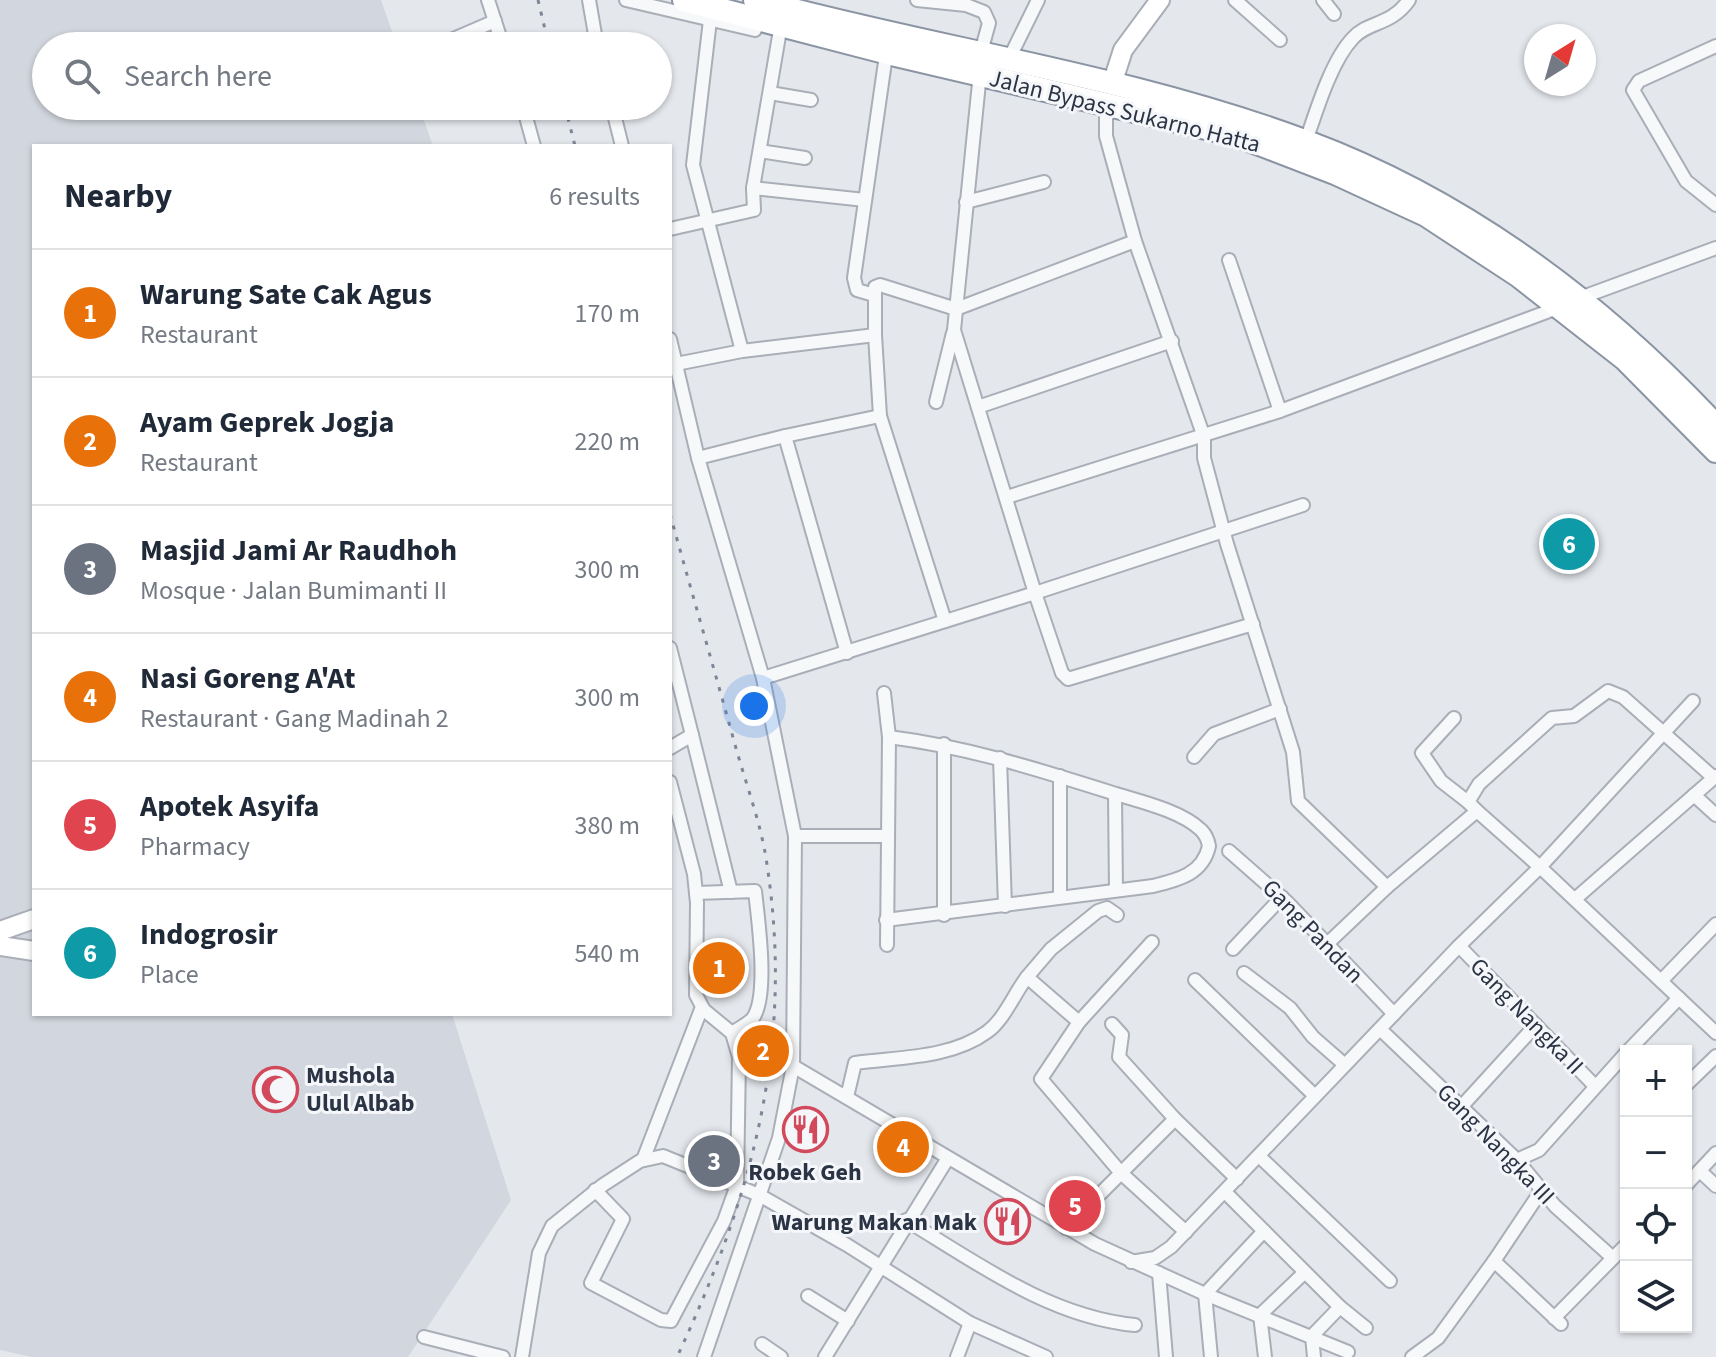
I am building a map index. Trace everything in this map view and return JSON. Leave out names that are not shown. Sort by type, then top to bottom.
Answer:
[{"type":"highway","name":"Jalan Bypass Sukarno Hatta","points":[[684,0],[979,70],[1217,112],[1306,141],[1325,160]]},
{"type":"highway","name":"Jalan Bypass Sukarno Hatta","points":[[755,0],[979,70],[1009,59],[1236,135],[1325,160],[1469,220],[1570,302],[1637,347],[1716,426]]},
{"type":"highway","name":"Jalan Bypass Sukarno Hatta","points":[[1570,302],[1716,451]]},
{"type":"street","points":[[488,0],[499,32]]},
{"type":"street","points":[[589,0],[595,32]]},
{"type":"street","points":[[626,0],[885,62],[979,70]]},
{"type":"street","points":[[920,0],[966,5],[984,12],[989,23],[979,70],[954,330],[936,402]]},
{"type":"street","points":[[1009,59],[1038,0]]},
{"type":"street","points":[[1160,0],[1123,50],[1109,93],[1106,136],[1135,241],[1204,437],[1204,458],[1224,531],[1293,752],[1298,801],[1387,887]]},
{"type":"street","points":[[1235,0],[1280,40]]},
{"type":"street","points":[[1323,0],[1334,14]]},
{"type":"street","points":[[1306,141],[1329,81],[1355,35],[1392,18],[1409,0]]},
{"type":"street","points":[[710,20],[693,143],[693,165],[706,223],[738,325],[742,351]]},
{"type":"street","points":[[470,32],[495,21]]},
{"type":"street","points":[[672,229],[751,212],[754,207],[753,188],[779,36]]},
{"type":"street","points":[[1716,46],[1639,81],[1633,90],[1686,181],[1716,205]]},
{"type":"street","points":[[874,295],[855,286],[885,62]]},
{"type":"street","points":[[770,93],[811,100]]},
{"type":"street","points":[[527,120],[533,144]]},
{"type":"street","points":[[616,120],[622,144]]},
{"type":"street","points":[[760,151],[805,158]]},
{"type":"street","points":[[966,202],[1044,182]]},
{"type":"street","points":[[753,188],[865,200]]},
{"type":"street","points":[[945,621],[880,416],[875,287],[880,285],[956,309],[1135,241]]},
{"type":"street","points":[[1007,497],[1280,411],[1716,248]]},
{"type":"street","points":[[1229,260],[1280,411]]},
{"type":"street","points":[[954,330],[1035,593],[1062,673],[1068,679],[1253,624]]},
{"type":"street","points":[[676,364],[742,351],[875,335]]},
{"type":"street","points":[[978,407],[1172,341]]},
{"type":"street","points":[[672,347],[698,458],[763,678],[795,836],[793,1066],[779,1138],[704,1357]]},
{"type":"street","points":[[698,458],[880,416]]},
{"type":"street","points":[[785,436],[847,653]]},
{"type":"street","points":[[763,678],[1303,505]]},
{"type":"street","points":[[672,656],[731,892]]},
{"type":"street","points":[[1327,944],[1472,806],[1479,784],[1552,718],[1574,716],[1608,691],[1623,697],[1715,777],[1575,899]]},
{"type":"street","points":[[884,693],[889,737],[887,945]]},
{"type":"street","points":[[1131,1262],[1155,1258],[1186,1232],[1459,946],[1540,867],[1693,701]]},
{"type":"street","points":[[1194,757],[1214,734],[1280,709]]},
{"type":"street","points":[[1454,718],[1422,753],[1441,781],[1575,899],[1716,1033]]},
{"type":"street","points":[[672,747],[692,735]]},
{"type":"street","points":[[886,920],[1153,886],[1189,875],[1203,861],[1209,846],[1204,833],[1195,826],[1115,794],[1000,758],[944,744],[889,737]]},
{"type":"street","points":[[944,744],[944,915]]},
{"type":"street","points":[[1000,758],[1005,906]]},
{"type":"street","points":[[1060,776],[1060,897]]},
{"type":"street","points":[[595,1190],[623,1219],[591,1283],[667,1322],[675,1315],[724,1221],[737,1185],[739,1057],[732,1033],[702,1007],[696,995],[696,893],[672,791]]},
{"type":"street","points":[[1115,794],[1116,890]]},
{"type":"street","points":[[1694,795],[1716,815]]},
{"type":"street","points":[[795,836],[887,836]]},
{"type":"street","name":"Gang Pandan","points":[[1229,851],[1282,897],[1394,1014]]},
{"type":"street","points":[[696,893],[755,891],[760,945],[755,1013],[732,1033]]},
{"type":"street","points":[[1233,949],[1282,897]]},
{"type":"street","points":[[847,1097],[855,1063],[892,1061],[934,1053],[986,1033],[1051,949],[1098,911],[1107,908],[1117,915]]},
{"type":"street","points":[[0,931],[32,920]]},
{"type":"street","points":[[1661,981],[1716,924]]},
{"type":"street","points":[[1152,942],[1079,1022],[1041,1079],[1121,1173],[1186,1232]]},
{"type":"street","points":[[0,946],[32,951]]},
{"type":"street","name":"Gang Nangka II","points":[[1459,946],[1595,1086]]},
{"type":"street","points":[[1244,973],[1290,1008],[1313,1037],[1345,1065]]},
{"type":"street","points":[[1027,977],[1079,1022]]},
{"type":"street","points":[[1195,980],[1315,1096]]},
{"type":"street","points":[[1634,1045],[1679,998]]},
{"type":"street","points":[[643,1160],[687,1053],[702,1007]]},
{"type":"street","points":[[1112,1024],[1122,1035],[1119,1057],[1175,1119],[1237,1179]]},
{"type":"street","points":[[1462,1106],[1536,1025]]},
{"type":"street","name":"Gang Nangka III","points":[[1380,1029],[1517,1160],[1541,1191],[1613,1258]]},
{"type":"street","points":[[1692,1079],[1716,1056]]},
{"type":"street","points":[[1517,1160],[1539,1150],[1620,1059]]},
{"type":"street","points":[[793,1066],[1066,1228],[1131,1262],[1348,1352]]},
{"type":"street","points":[[1066,1228],[1175,1119]]},
{"type":"street","points":[[1692,1179],[1716,1153]]},
{"type":"street","points":[[1260,1157],[1390,1281]]},
{"type":"street","points":[[522,1357],[539,1253],[547,1234],[571,1208],[643,1160],[670,1158],[759,1195],[970,1323],[1046,1357]]},
{"type":"street","points":[[825,1357],[906,1220],[948,1158]]},
{"type":"street","points":[[1700,1171],[1716,1186]]},
{"type":"street","points":[[1412,1357],[1438,1338],[1541,1191]]},
{"type":"street","points":[[1225,1192],[1304,1273],[1366,1328]]},
{"type":"street","points":[[906,1220],[1035,1296],[1099,1322],[1135,1325]]},
{"type":"street","points":[[1211,1357],[1205,1294],[1264,1231]]},
{"type":"street","points":[[1494,1261],[1558,1321],[1620,1251]]},
{"type":"street","points":[[1159,1273],[1166,1357]]},
{"type":"street","points":[[1260,1315],[1304,1273]]},
{"type":"street","points":[[808,1296],[848,1321]]},
{"type":"street","points":[[1314,1357],[1312,1336],[1340,1307]]},
{"type":"street","points":[[1260,1315],[1265,1357]]},
{"type":"street","points":[[957,1357],[970,1323]]},
{"type":"street","points":[[424,1337],[503,1357]]},
{"type":"street","points":[[762,1344],[781,1357]]},
{"type":"shaded area","points":[[0,0],[381,0],[392,32],[32,32],[32,120],[424,120],[432,144],[32,144],[32,1016],[453,1016],[511,1200],[408,1357],[32,1357],[0,1350]]},
{"type":"railway","points":[[538,0],[546,32]]},
{"type":"railway","points":[[568,120],[574,144]]},
{"type":"railway","points":[[672,521],[762,838],[773,920],[775,985],[771,1049],[762,1111],[747,1173],[728,1234],[677,1357]]},
{"type":"place","name":"Indogrosir","points":[[1569,544]]},
{"type":"place","name":"Warung Sate Cak Agus","points":[[719,968]]},
{"type":"place","name":"Ayam Geprek Jogja","points":[[763,1051]]},
{"type":"place","name":"Mushola Ulul Albab","points":[[275,1089]]},
{"type":"place","name":"Robek Geh","points":[[805,1130]]},
{"type":"place","name":"Nasi Goreng A'At","points":[[903,1147]]},
{"type":"place","name":"Masjid Jami Ar Raudhoh","points":[[714,1161]]},
{"type":"place","name":"Apotek Asyifa","points":[[1075,1206]]},
{"type":"place","name":"Warung Makan Mak","points":[[1008,1222]]}]
